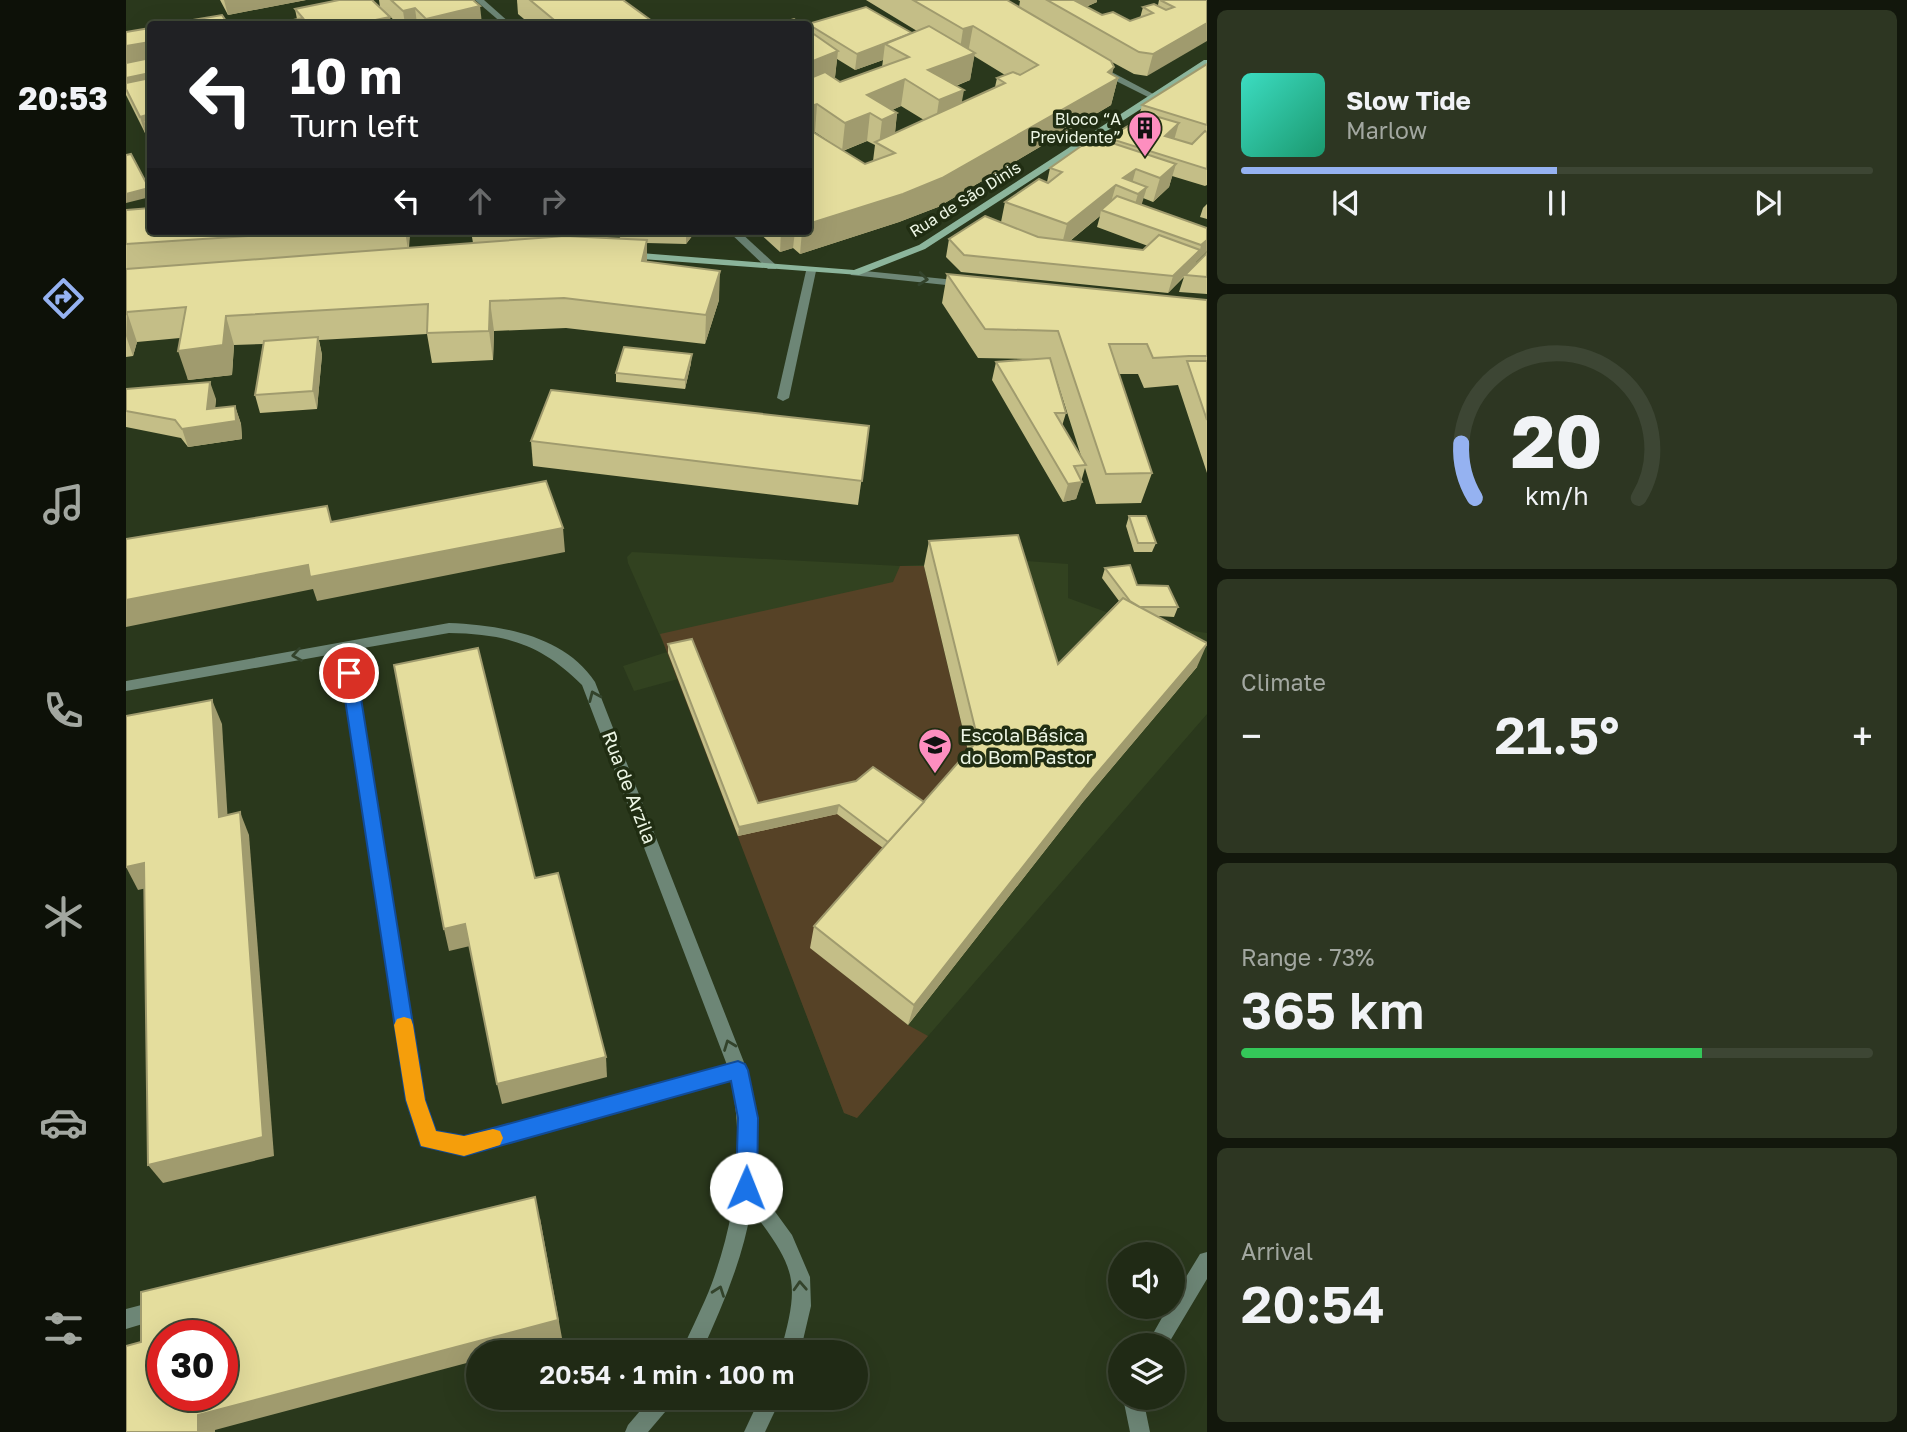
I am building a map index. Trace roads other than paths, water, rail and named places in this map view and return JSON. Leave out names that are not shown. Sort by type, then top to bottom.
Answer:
[{"type":"street","points":[[480,0],[504,21]]},
{"type":"street","name":"Rua de São Dinis","points":[[611,254],[855,273],[922,247],[1207,62]]},
{"type":"street","points":[[1098,68],[1132,88],[1153,96]]},
{"type":"street","points":[[737,235],[772,267]]},
{"type":"street","points":[[783,398],[811,271]]},
{"type":"street","points":[[855,273],[973,284]]},
{"type":"street","name":"Rua de Arzila","points":[[126,686],[449,628],[480,628],[534,641],[558,653],[575,667],[593,692],[738,1070],[747,1113],[746,1188],[733,1247],[718,1295],[697,1340]]},
{"type":"street","points":[[345,647],[415,1100],[428,1139],[464,1146],[738,1070]]},
{"type":"street","points":[[746,1188],[788,1248],[802,1278],[800,1315],[793,1340]]},
{"type":"street","points":[[1164,1333],[1207,1261]]},
{"type":"street","points":[[126,1319],[149,1313]]},
{"type":"street","points":[[635,1432],[654,1410]]},
{"type":"street","points":[[754,1432],[765,1410]]},
{"type":"street","points":[[1135,1410],[1140,1432]]},
{"type":"place","name":"Bloco “A Previdente”","points":[[1145,158]]},
{"type":"place","name":"Escola Básica do Bom Pastor","points":[[935,775]]}]
